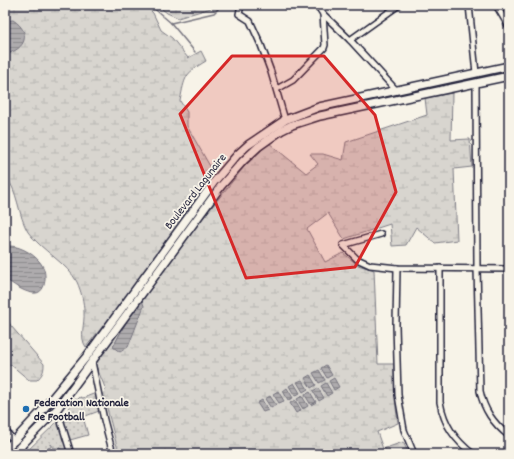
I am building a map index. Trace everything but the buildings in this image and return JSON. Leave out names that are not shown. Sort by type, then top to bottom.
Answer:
[{"type":"main road","name":"Boulevard Lagunaire","points":[[5,449],[40,413],[87,356],[214,182],[238,154],[248,145],[285,120],[319,107],[509,66]]},
{"type":"main road","name":"Boulevard Lagunaire","points":[[13,454],[57,409],[221,186],[243,161],[267,141],[282,130],[320,116],[509,76]]},
{"type":"street","points":[[241,5],[239,14],[250,21],[261,45],[277,89],[285,120]]},
{"type":"street","points":[[317,5],[323,14],[350,40],[396,90]]},
{"type":"street","points":[[350,40],[399,5]]},
{"type":"street","points":[[469,5],[476,73]]},
{"type":"street","points":[[496,5],[509,27]]},
{"type":"street","points":[[277,89],[293,80],[324,48],[323,14]]},
{"type":"street","points":[[476,83],[477,268],[480,390],[483,405],[489,415],[500,429],[509,436]]},
{"type":"street","points":[[381,234],[343,245],[356,259],[370,265],[398,268],[509,269]]},
{"type":"street","points":[[398,268],[396,325],[398,395],[404,430],[414,454]]},
{"type":"street","points":[[440,268],[441,412],[452,434],[473,454]]},
{"type":"street","points":[[92,362],[104,420],[113,454]]},
{"type":"street","points":[[57,409],[71,454]]},
{"type":"street","points":[[5,430],[14,441]]},
{"type":"street","points":[[21,446],[24,454]]},
{"type":"highlighted area","points":[[232,56],[324,56],[375,115],[396,192],[355,267],[246,278],[180,114]]},
{"type":"green space","points":[[5,5],[145,5],[153,13],[161,30],[172,38],[188,58],[201,51],[206,61],[189,73],[183,86],[180,101],[187,112],[187,126],[219,182],[86,347],[83,339],[83,304],[77,282],[73,275],[33,239],[28,232],[13,188],[5,176],[5,54],[11,53],[5,21]]},
{"type":"green space","points":[[157,5],[214,5],[211,8],[178,18],[167,13]]},
{"type":"green space","points":[[452,93],[451,140],[470,139],[472,167],[454,169],[457,240],[435,243],[416,227],[406,245],[392,246],[390,224],[344,239],[328,213],[307,229],[325,262],[343,253],[358,265],[374,270],[378,364],[394,364],[398,423],[377,432],[383,449],[403,442],[409,454],[119,454],[103,393],[106,390],[92,356],[244,167],[269,143],[306,173],[318,164],[310,154],[323,154],[343,160],[346,142],[427,115],[425,98]],"holes":[[[142,300],[113,347],[133,309]]]},
{"type":"green space","points":[[5,315],[11,326],[44,364],[44,369],[37,380],[29,380],[10,364],[5,370]]},
{"type":"green space","points":[[96,393],[99,411],[83,417],[88,435],[70,440],[64,422],[72,418],[69,407],[75,399],[77,400],[80,397],[83,398]]},
{"type":"green space","points":[[58,421],[68,454],[62,454],[60,448],[54,448],[51,444],[51,447],[48,448],[49,450],[53,450],[55,454],[40,454],[38,449],[32,454],[25,453]]},
{"type":"shaded area","points":[[13,20],[23,30],[24,40],[18,49],[5,54],[5,21]]},
{"type":"shaded area","points":[[10,246],[14,246],[29,252],[41,263],[44,270],[45,279],[41,291],[33,293],[26,291],[18,288],[5,279],[5,249]]},
{"type":"shaded area","points":[[142,300],[144,306],[128,347],[120,352],[113,347],[133,309]]},
{"type":"shaded area","points":[[326,365],[332,375],[327,378],[321,368]]},
{"type":"shaded area","points":[[319,370],[325,380],[319,383],[313,373]]},
{"type":"shaded area","points":[[310,375],[316,385],[311,388],[305,378]]},
{"type":"shaded area","points":[[334,378],[339,387],[334,390],[329,381]]},
{"type":"shaded area","points":[[302,380],[308,389],[303,392],[297,382]]},
{"type":"shaded area","points":[[294,383],[300,393],[295,396],[289,386]]},
{"type":"shaded area","points":[[326,383],[332,393],[327,396],[321,386]]},
{"type":"shaded area","points":[[287,388],[293,398],[288,400],[283,391]]},
{"type":"shaded area","points":[[318,388],[324,398],[319,401],[313,391]]},
{"type":"shaded area","points":[[278,391],[284,401],[279,403],[273,394]]},
{"type":"shaded area","points":[[310,392],[316,402],[311,405],[305,395]]},
{"type":"shaded area","points":[[270,396],[276,405],[271,408],[265,399]]},
{"type":"shaded area","points":[[302,396],[308,406],[303,409],[297,399]]},
{"type":"shaded area","points":[[262,400],[268,410],[263,412],[257,403]]},
{"type":"shaded area","points":[[295,400],[301,410],[296,413],[290,403]]},
{"type":"waterway","points":[[150,5],[171,23],[195,52]]},
{"type":"waterway","points":[[171,23],[214,13],[218,9],[219,5]]},
{"type":"place","name":"Federation Nationale de Football","points":[[26,409]]}]
